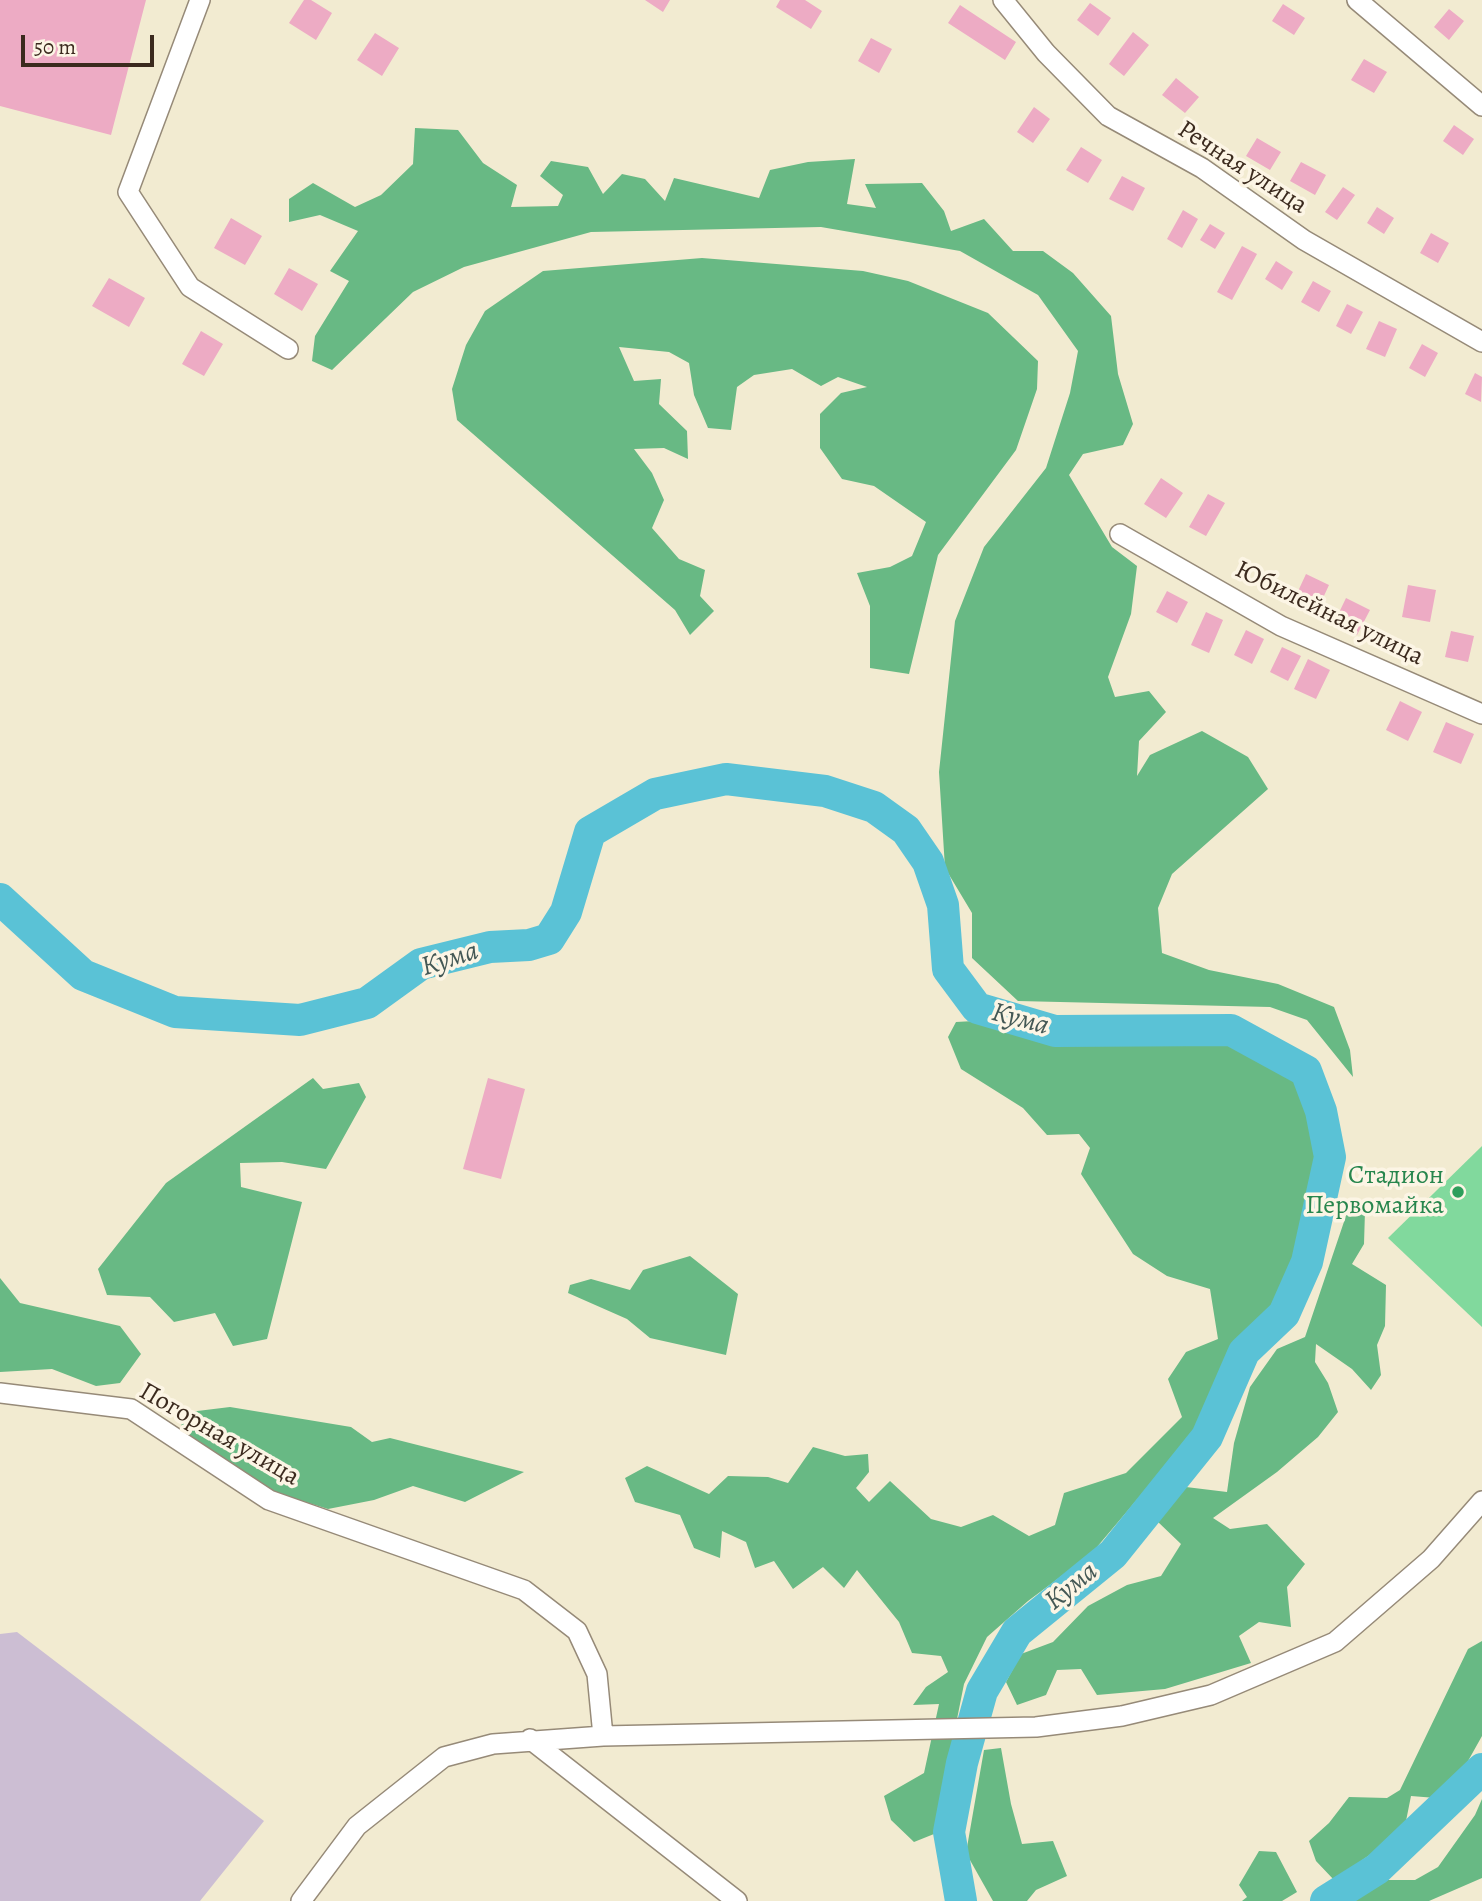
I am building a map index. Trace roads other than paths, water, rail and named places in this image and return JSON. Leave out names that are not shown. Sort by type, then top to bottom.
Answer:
[{"type":"street","points":[[200,0],[128,192],[190,287],[288,349]]},
{"type":"street","name":"Речная улица","points":[[1003,0],[1046,53],[1108,116],[1202,168],[1304,240],[1482,342]]},
{"type":"street","points":[[1357,0],[1482,106]]},
{"type":"street","name":"Юбилейная улица","points":[[1121,534],[1281,626],[1482,714]]},
{"type":"street","name":"Погорная улица","points":[[0,1394],[131,1409],[270,1500],[524,1590],[577,1631],[597,1674],[603,1736]]},
{"type":"street","points":[[301,1901],[357,1826],[444,1757],[493,1744],[530,1739],[603,1736],[1036,1727],[1122,1716],[1210,1695],[1335,1642],[1431,1559],[1482,1501]]},
{"type":"street","points":[[530,1739],[737,1901]]},
{"type":"waterway","name":"Кума","points":[[0,899],[83,975],[175,1012],[300,1020],[367,1003],[421,964],[490,947],[529,945],[549,939],[566,912],[590,832],[655,794],[726,779],[825,791],[874,807],[906,830],[928,862],[943,905],[948,969],[977,1008],[1055,1031],[1231,1030],[1306,1071],[1321,1111],[1330,1157],[1307,1262],[1284,1314],[1244,1352],[1207,1437],[1113,1554],[1017,1632],[982,1691],[962,1763],[949,1832],[961,1901]]},
{"type":"waterway","name":"Кума","points":[[1326,1901],[1377,1869],[1482,1769]]},
{"type":"place","name":"Стадион Первомайка","points":[[1458,1192]]}]
